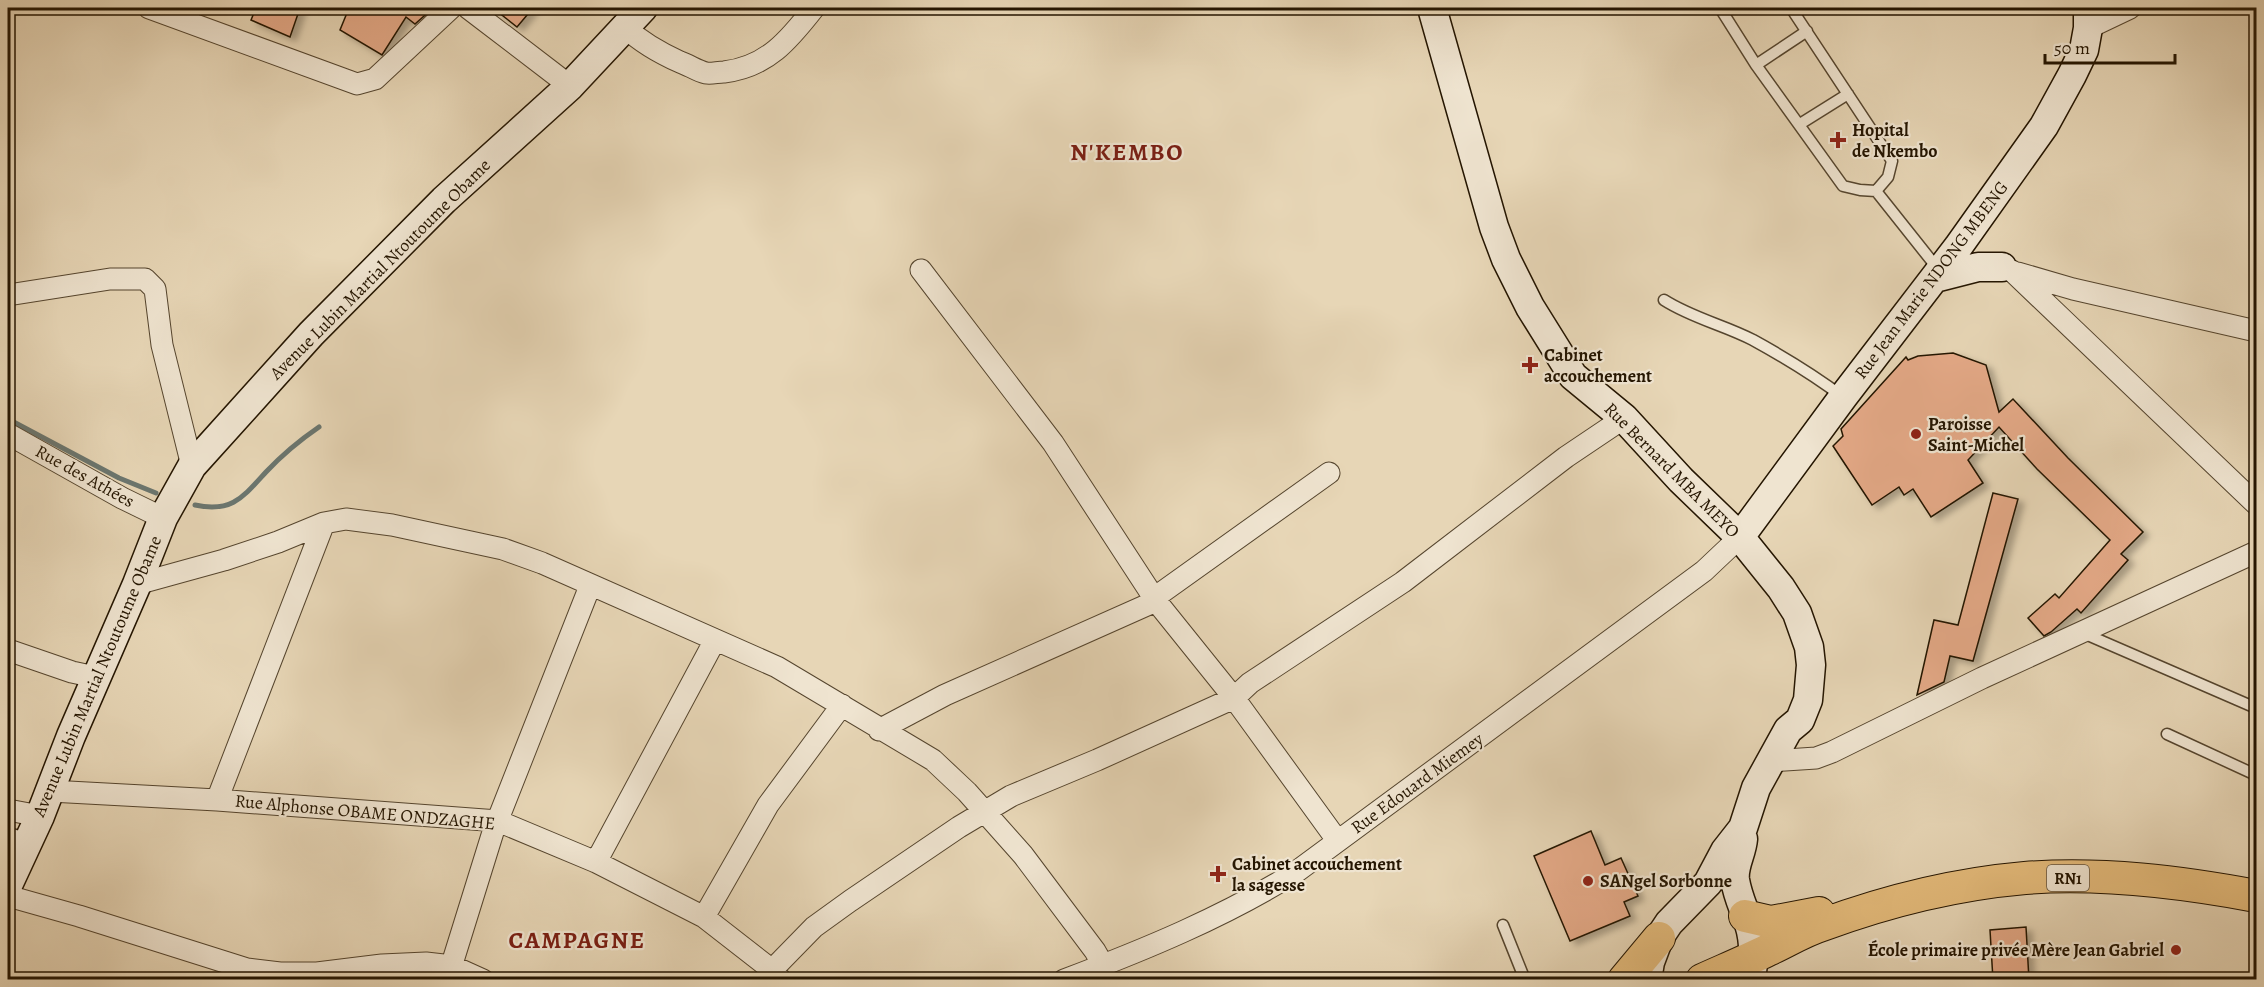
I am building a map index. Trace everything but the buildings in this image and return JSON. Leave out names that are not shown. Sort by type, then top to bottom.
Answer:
[{"type":"main road","name":"Rue Bernard MBA MEYO","points":[[1432,8],[1483,193],[1506,259],[1530,307],[1573,376],[1624,418],[1681,480],[1740,537],[1786,596],[1804,630],[1811,665],[1808,700],[1800,720],[1788,730],[1756,788],[1743,828]]},
{"type":"main road","name":"Avenue Lubin Martial Ntoutoume Obame","points":[[8,885],[31,820],[137,584],[163,518],[192,466],[311,334],[444,200],[570,86],[634,18]]},
{"type":"main road","name":"Rue Jean Marie NDONG MBENG","points":[[1740,537],[1978,220],[2044,126],[2084,50],[2088,18]]},
{"type":"main road","points":[[1978,220],[1977,245],[1982,255],[1991,263],[2007,269]]},
{"type":"main road","points":[[1937,275],[1978,267],[2007,269]]},
{"type":"main road","points":[[1743,828],[1743,846],[1734,877],[1753,938],[1755,972]]},
{"type":"main road","points":[[1624,980],[1669,923],[1708,883],[1725,851],[1743,828]]},
{"type":"main road","name":"RN1","points":[[1882,906],[1944,890],[2029,878],[2106,878],[2192,884],[2256,896]]},
{"type":"main road","points":[[1682,910],[1694,901],[1705,897],[1742,907],[1771,922],[1819,913],[1882,906]]},
{"type":"main road","points":[[1702,980],[1755,972],[1785,954],[1856,922],[1882,906]]},
{"type":"main road","points":[[1647,980],[1650,962],[1659,938]]},
{"type":"street","points":[[149,8],[357,84],[375,79],[451,8]]},
{"type":"street","points":[[468,8],[570,86]]},
{"type":"street","points":[[634,18],[639,41],[707,74],[752,66],[770,56],[801,25],[814,8]]},
{"type":"street","points":[[2088,18],[2130,8]]},
{"type":"street","points":[[2007,269],[2073,289],[2256,331]]},
{"type":"street","points":[[2007,269],[2256,504]]},
{"type":"street","points":[[921,270],[1053,443],[1155,600],[1234,698],[1337,840]]},
{"type":"street","points":[[8,295],[110,279],[145,279],[155,289],[162,345],[192,466]]},
{"type":"street","points":[[776,975],[823,921],[959,827],[1011,796],[1234,698],[1250,683],[1403,582],[1566,457],[1624,418]]},
{"type":"street","name":"Rue des Athées","points":[[8,434],[122,498],[163,518]]},
{"type":"street","points":[[879,730],[945,695],[1155,600],[1329,473]]},
{"type":"street","points":[[137,584],[224,560],[324,523],[346,519],[392,525],[503,549],[542,563],[777,667],[842,705],[879,730],[933,760],[968,792],[1046,884],[1103,965]]},
{"type":"street","points":[[217,800],[324,523]]},
{"type":"street","name":"Rue Edouard Miemey","points":[[1064,980],[1251,900],[1296,872],[1704,571],[1740,537]]},
{"type":"street","points":[[1772,761],[1816,758],[1824,755],[1863,738],[1982,678],[2256,552]]},
{"type":"street","points":[[450,973],[480,871],[498,821],[590,586]]},
{"type":"street","points":[[596,862],[715,640]]},
{"type":"street","points":[[8,650],[72,672],[95,677]]},
{"type":"street","points":[[704,917],[768,805],[842,705]]},
{"type":"street","name":"Rue Alphonse OBAME ONDZAGHE","points":[[8,810],[31,820],[217,800],[498,821],[596,862],[704,917],[776,975]]},
{"type":"street","points":[[8,896],[248,969],[280,973],[317,973],[393,964],[426,963],[450,973],[483,980]]},
{"type":"lane","points":[[1720,8],[1756,65],[1843,186],[1876,191]]},
{"type":"lane","points":[[1791,8],[1892,161],[1888,177],[1876,191]]},
{"type":"lane","points":[[1756,65],[1807,31]]},
{"type":"lane","points":[[1800,124],[1848,94]]},
{"type":"lane","points":[[1876,191],[1937,275]]},
{"type":"lane","points":[[1664,300],[1685,313],[1752,340],[1818,378],[1843,397]]},
{"type":"lane","points":[[2082,633],[2256,708]]},
{"type":"lane","points":[[2167,734],[2256,775]]},
{"type":"lane","points":[[1503,925],[1525,980]]},
{"type":"waterway","points":[[8,419],[119,478],[156,493]]},
{"type":"waterway","points":[[195,505],[218,507],[236,501],[298,442],[319,427]]},
{"type":"place","name":"Hopital de Nkembo","points":[[1838,140]]},
{"type":"place","name":"Cabinet accouchement","points":[[1530,365]]},
{"type":"place","name":"Paroisse Saint-Michel","points":[[1916,434]]},
{"type":"place","name":"Cabinet accouchement la sagesse","points":[[1218,874]]},
{"type":"place","name":"SANgel Sorbonne","points":[[1588,881]]},
{"type":"place","name":"École primaire privée Mère Jean Gabriel","points":[[2176,950]]},
{"type":"district","name":"N'KEMBO","points":[[1127,152]]},
{"type":"district","name":"CAMPAGNE","points":[[577,940]]}]
